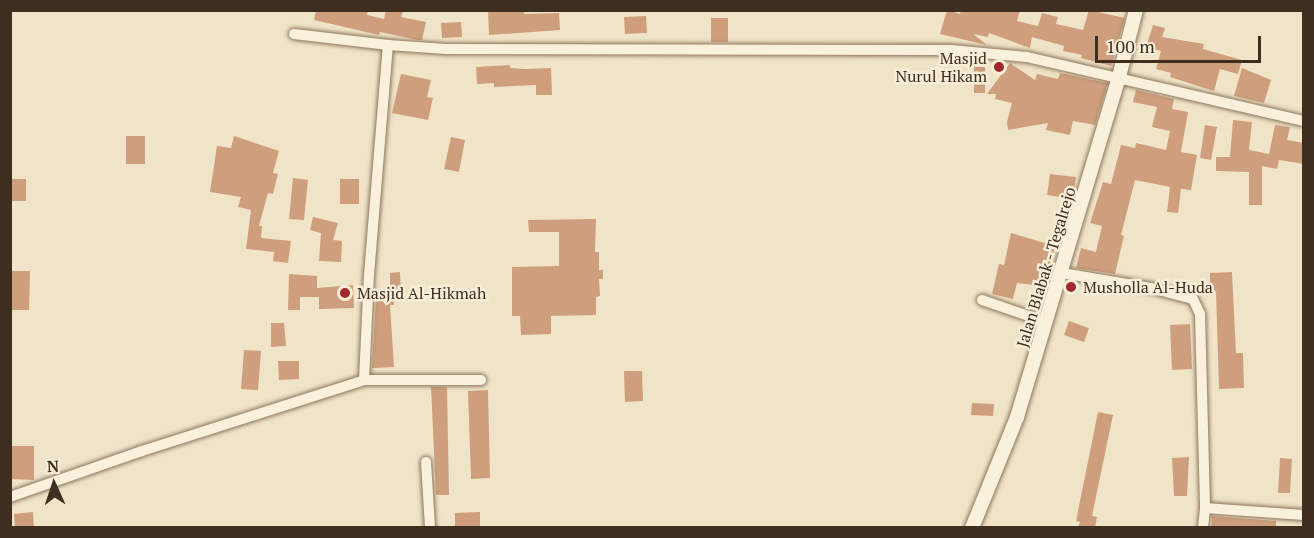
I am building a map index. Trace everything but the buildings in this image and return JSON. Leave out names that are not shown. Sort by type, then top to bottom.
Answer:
[{"type":"street","name":"Jalan Blabak - Tegalrejo","points":[[972,528],[1017,417],[1062,273],[1136,10]]},
{"type":"street","points":[[294,34],[446,49],[951,50],[1027,57],[1304,121]]},
{"type":"street","points":[[364,380],[369,275],[388,45]]},
{"type":"street","points":[[1062,273],[1151,288],[1190,297],[1196,303],[1200,314],[1201,344],[1205,507],[1203,528]]},
{"type":"street","points":[[982,300],[1046,322]]},
{"type":"street","points":[[10,497],[364,380],[481,380]]},
{"type":"street","points":[[426,462],[430,528]]},
{"type":"street","points":[[1205,507],[1304,515]]},
{"type":"place","name":"Masjid Nurul Hikam","points":[[999,67]]},
{"type":"place","name":"Musholla Al-Huda","points":[[1071,287]]},
{"type":"place","name":"Masjid Al-Hikmah","points":[[345,293]]}]
